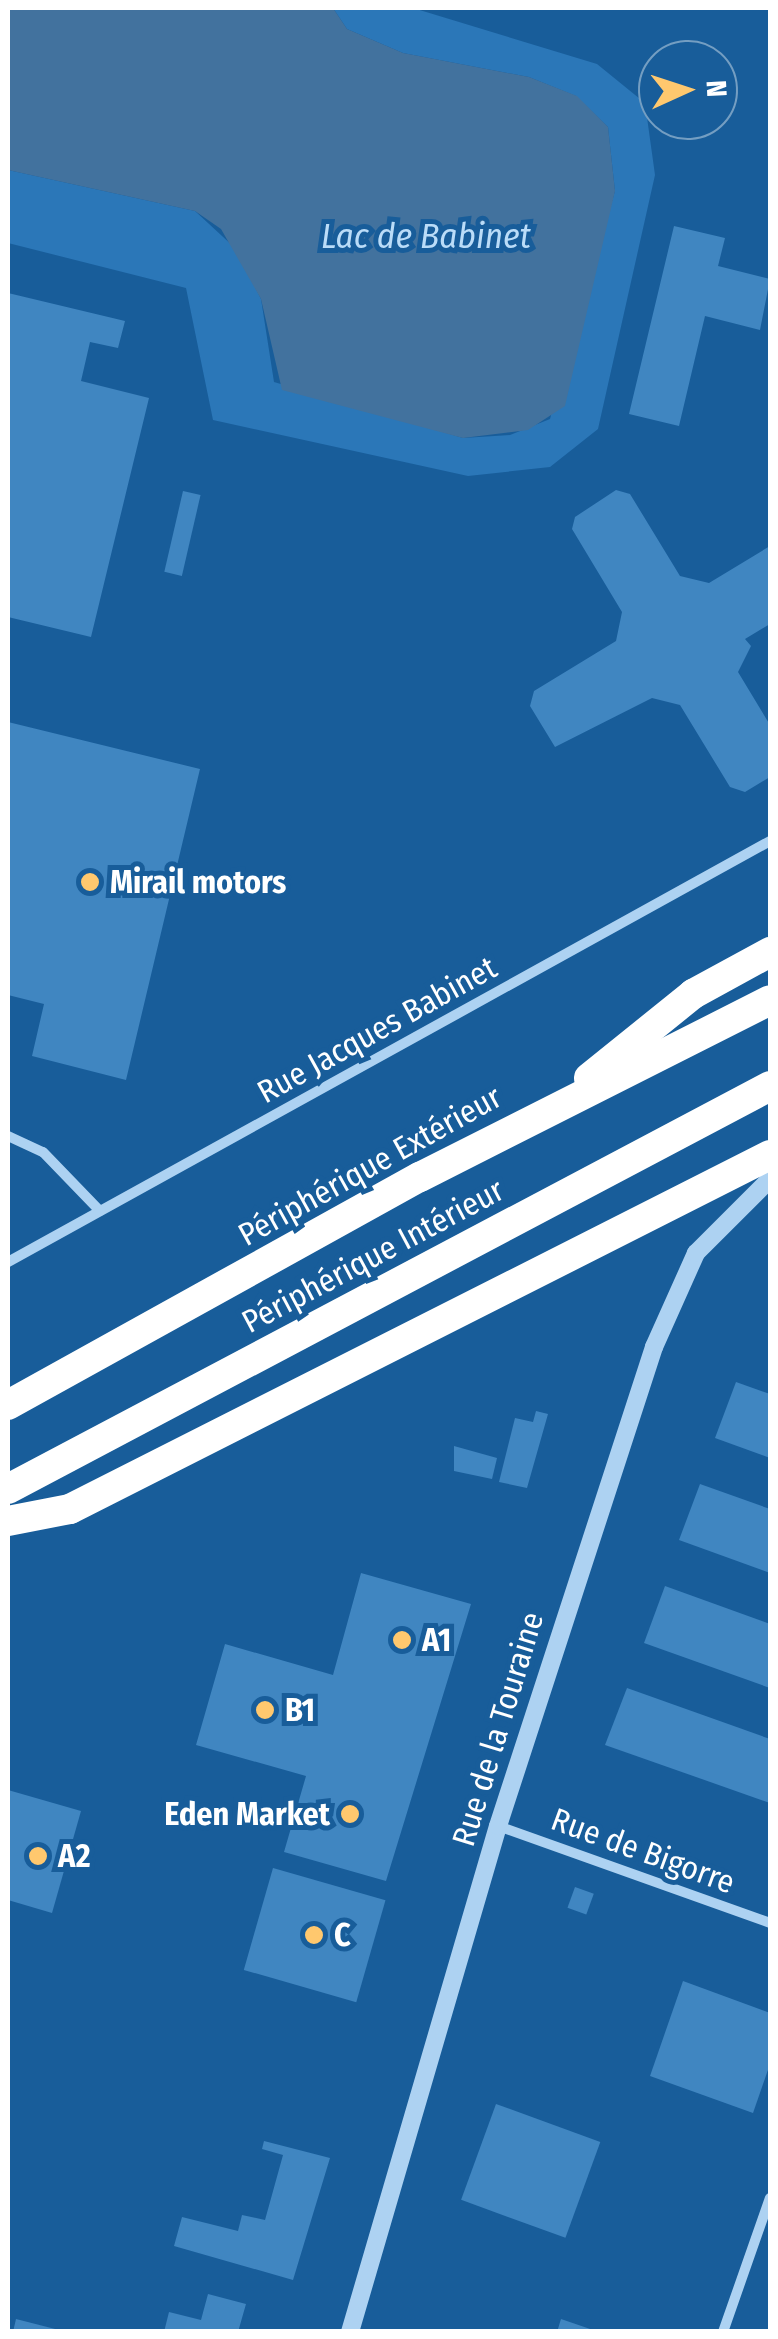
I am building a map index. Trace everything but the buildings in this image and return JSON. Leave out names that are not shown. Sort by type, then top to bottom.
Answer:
[{"type":"highway","points":[[552,1108],[693,994],[770,952]]},
{"type":"highway","name":"Périphérique Extérieur","points":[[8,1405],[552,1108],[770,1000]]},
{"type":"highway","name":"Périphérique Intérieur","points":[[8,1489],[770,1086]]},
{"type":"highway","points":[[8,1521],[70,1510],[770,1156]]},
{"type":"street","name":"Rue Jacques Babinet","points":[[8,1262],[770,841]]},
{"type":"street","points":[[8,1136],[43,1152],[100,1211]]},
{"type":"street","name":"Rue de la Touraine","points":[[350,2332],[498,1826],[677,1288],[718,1226],[770,1179]]},
{"type":"street","name":"Rue de Bigorre","points":[[498,1826],[770,1923]]},
{"type":"street","points":[[723,2332],[770,2198]]},
{"type":"shaded area","points":[[333,8],[413,8],[597,64],[638,97],[638,140],[650,140],[655,175],[598,429],[550,467],[468,476],[213,420],[186,288],[8,243],[8,170],[195,211],[235,248],[261,299],[274,382],[463,438],[510,435],[550,419],[615,191],[608,127],[576,96],[529,77],[403,53],[347,29]]},
{"type":"water","name":"Lac de Babinet","points":[[8,8],[333,8],[347,29],[403,53],[529,77],[577,96],[608,127],[615,191],[565,406],[528,430],[463,438],[282,390],[261,299],[221,229],[195,211],[8,170]]},
{"type":"place","name":"Mirail motors","points":[[90,882]]},
{"type":"place","name":"A1","points":[[402,1640]]},
{"type":"place","name":"B1","points":[[265,1710]]},
{"type":"place","name":"Eden Market","points":[[350,1814]]},
{"type":"place","name":"A2","points":[[38,1856]]},
{"type":"place","name":"C","points":[[314,1935]]}]
